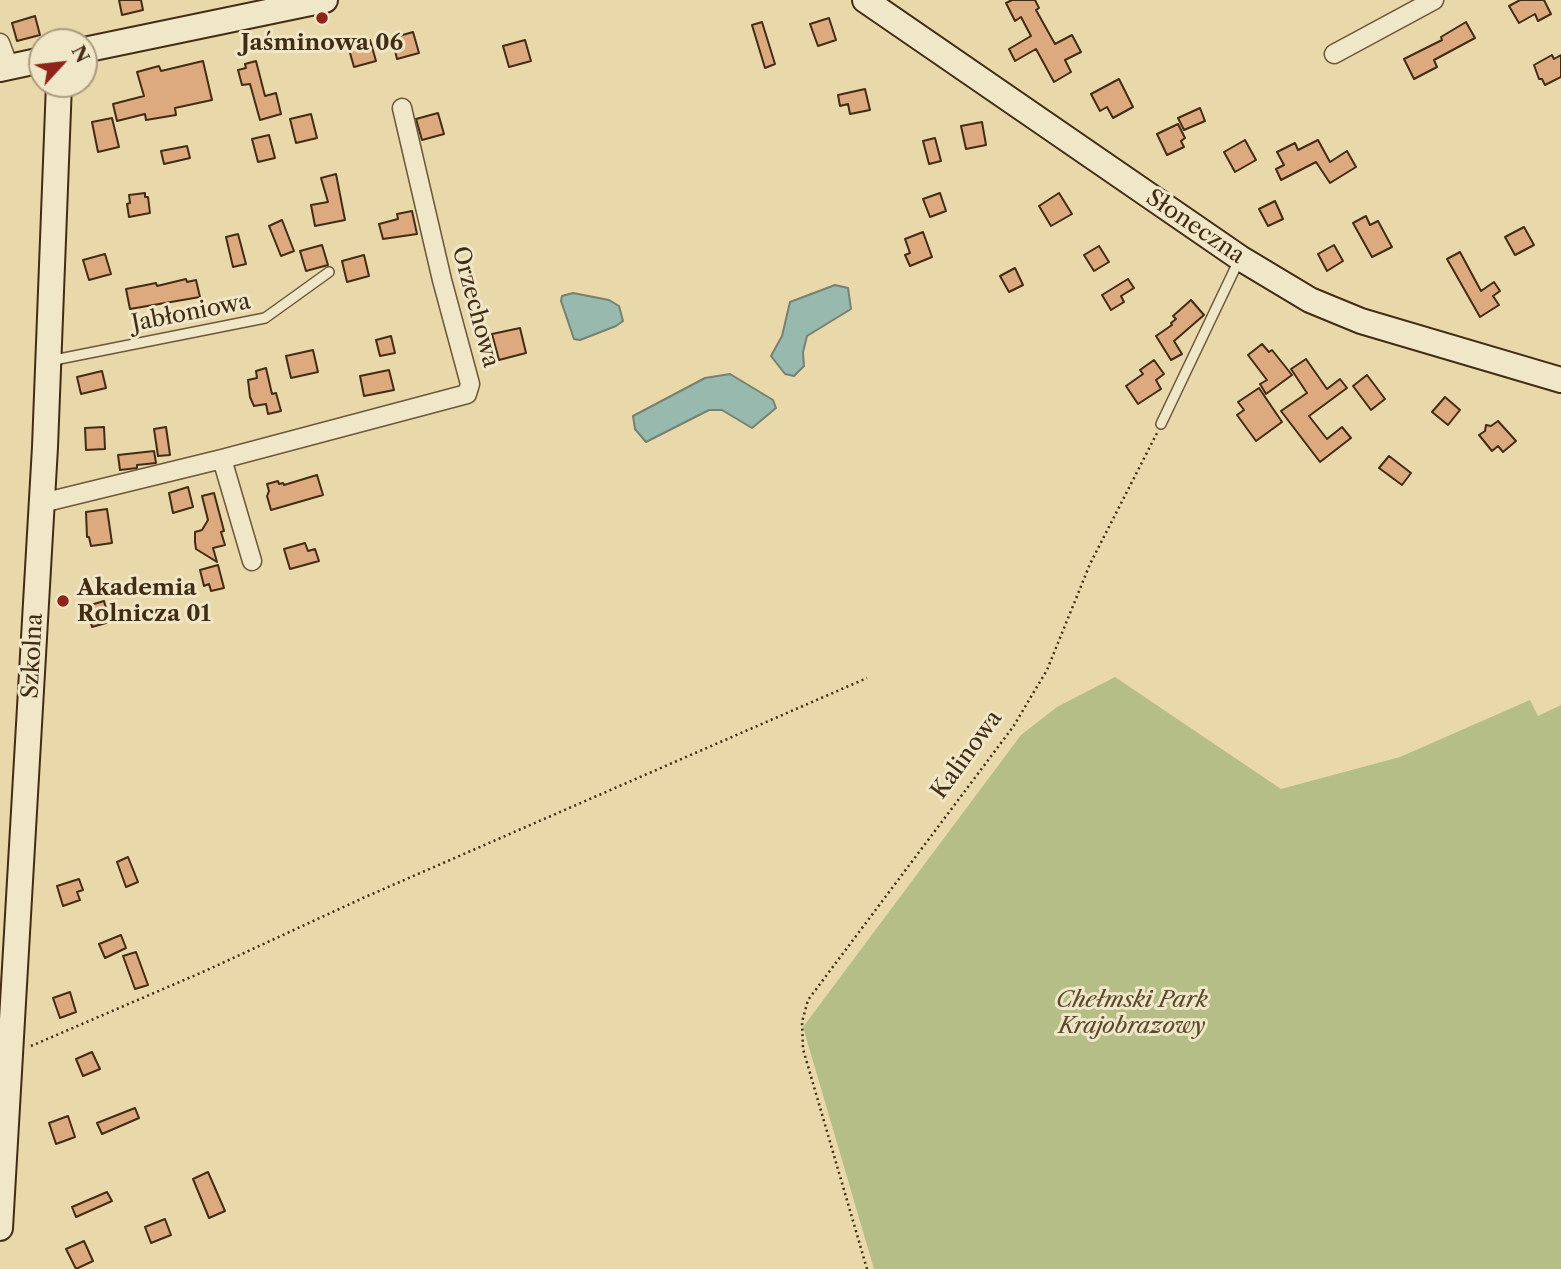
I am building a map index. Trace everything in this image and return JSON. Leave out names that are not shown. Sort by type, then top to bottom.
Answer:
[{"type":"street","points":[[98,47],[325,0]]},
{"type":"street","name":"Słoneczna","points":[[865,0],[1240,258],[1310,300],[1360,321],[1561,380]]},
{"type":"street","points":[[1334,54],[1434,0]]},
{"type":"street","points":[[0,43],[4,68],[28,63]]},
{"type":"street","name":"Szkolna","points":[[0,1228],[42,503],[58,98]]},
{"type":"street","name":"Orzechowa","points":[[42,503],[467,394],[470,384],[442,280],[402,108]]},
{"type":"street","points":[[222,459],[252,561]]},
{"type":"lane","points":[[1161,424],[1240,258]]},
{"type":"lane","name":"Jabłoniowa","points":[[48,361],[265,318],[329,272]]},
{"type":"path","name":"Kalinowa","points":[[867,1269],[803,1049],[802,1023],[808,1000],[1013,727],[1047,670],[1090,564],[1161,424]]},
{"type":"path","points":[[10,1047],[30,1046],[205,971],[363,898],[867,678]]},
{"type":"green space","name":"Chełmski Park Krajobrazowy","points":[[1115,677],[1281,789],[1400,757],[1530,700],[1538,716],[1561,705],[1561,1269],[874,1269],[803,1027],[1021,735],[1057,707]]},
{"type":"water","points":[[835,285],[848,288],[851,309],[807,336],[803,352],[804,366],[794,376],[785,374],[771,356],[782,336],[790,302]]},
{"type":"water","points":[[573,293],[609,300],[619,306],[623,321],[580,340],[574,339],[561,301],[562,296]]},
{"type":"water","points":[[730,374],[773,400],[776,408],[752,428],[722,410],[709,410],[646,442],[635,429],[633,416],[705,378]]},
{"type":"building","points":[[119,0],[141,0],[143,10],[122,15]]},
{"type":"building","points":[[1012,0],[1035,0],[1039,8],[1036,10],[1055,44],[1072,35],[1081,52],[1065,60],[1071,72],[1054,82],[1036,49],[1015,61],[1009,49],[1031,36],[1021,17],[1015,21],[1006,3]]},
{"type":"building","points":[[1520,0],[1544,0],[1551,14],[1538,21],[1535,14],[1519,23],[1509,6]]},
{"type":"building","points":[[35,16],[38,28],[28,28],[28,38],[17,41],[12,23]]},
{"type":"building","points":[[829,18],[836,40],[818,46],[810,24]]},
{"type":"building","points":[[762,22],[775,64],[765,68],[752,25]]},
{"type":"building","points":[[1466,22],[1475,38],[1434,60],[1437,67],[1414,79],[1404,59],[1442,40],[1441,37]]},
{"type":"building","points":[[413,32],[419,53],[397,59],[392,38]]},
{"type":"building","points":[[370,40],[376,61],[354,67],[348,46]]},
{"type":"building","points":[[525,40],[531,61],[509,67],[503,46]]},
{"type":"building","points":[[1552,55],[1554,59],[1561,55],[1561,77],[1545,85],[1542,79],[1539,79],[1534,65]]},
{"type":"building","points":[[203,61],[212,100],[175,108],[176,115],[146,120],[145,114],[117,121],[113,104],[144,96],[137,72],[159,66],[161,71]]},
{"type":"building","points":[[256,61],[265,96],[276,93],[281,114],[260,120],[250,84],[242,85],[238,70],[246,68],[245,64]]},
{"type":"building","points":[[1119,79],[1133,107],[1113,118],[1107,107],[1100,111],[1091,94]]},
{"type":"building","points":[[865,89],[870,110],[850,114],[848,104],[840,106],[838,95]]},
{"type":"building","points":[[1200,108],[1205,121],[1184,130],[1178,118]]},
{"type":"building","points":[[438,113],[444,134],[422,140],[416,119]]},
{"type":"building","points":[[311,114],[317,138],[296,143],[290,119]]},
{"type":"building","points":[[112,118],[119,147],[98,152],[92,122]]},
{"type":"building","points":[[982,122],[986,145],[966,149],[961,126]]},
{"type":"building","points":[[1178,124],[1185,138],[1181,141],[1184,147],[1167,155],[1157,134]]},
{"type":"building","points":[[269,135],[275,158],[258,162],[252,139]]},
{"type":"building","points":[[935,138],[941,161],[929,164],[923,141]]},
{"type":"building","points":[[1245,140],[1256,160],[1235,172],[1224,152]]},
{"type":"building","points":[[1318,140],[1330,162],[1347,151],[1356,167],[1330,183],[1316,162],[1281,180],[1276,169],[1284,165],[1277,152],[1295,143],[1298,150]]},
{"type":"building","points":[[187,146],[190,158],[164,164],[161,151]]},
{"type":"building","points":[[336,174],[345,220],[315,226],[311,205],[328,202],[321,178]]},
{"type":"building","points":[[145,193],[150,213],[129,217],[129,195]]},
{"type":"building","points":[[940,193],[946,211],[930,217],[923,199]]},
{"type":"building","points":[[1059,193],[1072,214],[1051,226],[1039,206]]},
{"type":"building","points":[[1275,201],[1283,219],[1268,226],[1259,209]]},
{"type":"building","points":[[412,211],[417,234],[383,239],[379,224],[398,219],[397,214]]},
{"type":"building","points":[[1366,216],[1370,225],[1378,221],[1392,247],[1372,257],[1353,223]]},
{"type":"building","points":[[282,220],[294,251],[281,256],[269,226]]},
{"type":"building","points":[[1524,227],[1534,245],[1515,255],[1505,237]]},
{"type":"building","points":[[923,232],[932,257],[910,266],[905,255],[910,253],[905,239]]},
{"type":"building","points":[[238,234],[246,264],[233,267],[226,237]]},
{"type":"building","points":[[322,245],[328,265],[306,271],[300,251]]},
{"type":"building","points":[[1334,245],[1343,261],[1327,271],[1318,254]]},
{"type":"building","points":[[1099,246],[1109,262],[1094,271],[1084,255]]},
{"type":"building","points":[[1460,252],[1481,291],[1494,282],[1500,291],[1493,296],[1499,305],[1480,317],[1447,259]]},
{"type":"building","points":[[105,254],[111,274],[89,280],[83,260]]},
{"type":"building","points":[[364,255],[369,276],[347,282],[342,261]]},
{"type":"building","points":[[1015,268],[1023,285],[1009,292],[1000,276]]},
{"type":"building","points":[[186,279],[187,282],[196,280],[200,297],[130,309],[126,289],[156,283],[157,286]]},
{"type":"building","points":[[1128,279],[1134,288],[1121,296],[1124,302],[1111,310],[1102,295]]},
{"type":"building","points":[[1191,300],[1204,315],[1174,341],[1182,354],[1171,360],[1156,336],[1172,325],[1176,319],[1173,316]]},
{"type":"building","points":[[520,328],[526,353],[499,360],[492,334]]},
{"type":"building","points":[[391,336],[395,353],[380,356],[376,340]]},
{"type":"building","points":[[1262,344],[1269,352],[1272,350],[1292,375],[1266,394],[1260,384],[1267,380],[1248,355]]},
{"type":"building","points":[[313,350],[318,372],[291,378],[286,356]]},
{"type":"building","points":[[1306,359],[1327,389],[1340,379],[1347,388],[1309,416],[1327,439],[1342,427],[1351,438],[1320,462],[1281,411],[1307,393],[1291,369]]},
{"type":"building","points":[[1154,360],[1164,374],[1156,380],[1161,389],[1138,404],[1126,386],[1143,374],[1140,370]]},
{"type":"building","points":[[266,368],[272,394],[276,393],[281,411],[268,414],[266,404],[254,406],[248,380],[257,378],[256,371]]},
{"type":"building","points":[[389,370],[394,390],[364,396],[360,376]]},
{"type":"building","points":[[102,371],[106,388],[81,394],[77,377]]},
{"type":"building","points":[[1367,375],[1385,399],[1371,410],[1353,386]]},
{"type":"building","points":[[1259,388],[1282,422],[1256,441],[1237,415],[1244,410],[1238,402]]},
{"type":"building","points":[[1445,397],[1460,410],[1448,425],[1432,412]]},
{"type":"building","points":[[1498,421],[1516,441],[1503,452],[1498,446],[1492,451],[1479,435],[1485,431],[1486,425],[1491,426]]},
{"type":"building","points":[[104,427],[105,449],[86,450],[85,428]]},
{"type":"building","points":[[166,427],[170,455],[158,456],[154,429]]},
{"type":"building","points":[[154,451],[156,463],[120,470],[118,455]]},
{"type":"building","points":[[1389,456],[1411,473],[1402,485],[1379,468]]},
{"type":"building","points":[[317,475],[323,495],[271,510],[267,484],[278,481],[284,485]]},
{"type":"building","points":[[188,487],[193,507],[173,513],[169,493]]},
{"type":"building","points":[[214,493],[225,545],[213,548],[217,562],[196,549],[195,542],[195,532],[202,530],[208,520],[202,496]]},
{"type":"building","points":[[107,509],[112,543],[91,546],[87,537],[86,512]]},
{"type":"building","points":[[305,543],[308,551],[315,549],[319,561],[290,569],[284,549]]},
{"type":"building","points":[[218,565],[224,588],[211,591],[209,584],[204,586],[200,570]]},
{"type":"building","points":[[104,601],[108,615],[104,616],[106,623],[92,627],[84,607]]},
{"type":"building","points":[[128,857],[138,882],[126,887],[117,862]]},
{"type":"building","points":[[79,879],[83,890],[77,892],[80,900],[63,906],[57,886]]},
{"type":"building","points":[[121,935],[126,948],[105,958],[99,944]]},
{"type":"building","points":[[136,952],[148,985],[135,989],[123,956]]},
{"type":"building","points":[[70,992],[76,1012],[60,1018],[53,998]]},
{"type":"building","points":[[92,1052],[100,1069],[83,1076],[76,1059]]},
{"type":"building","points":[[135,1108],[139,1118],[102,1134],[97,1123]]},
{"type":"building","points":[[68,1116],[75,1137],[56,1144],[49,1123]]},
{"type":"building","points":[[208,1172],[225,1211],[209,1218],[193,1179]]},
{"type":"building","points":[[107,1192],[112,1201],[76,1217],[72,1207]]},
{"type":"building","points":[[165,1219],[171,1235],[151,1243],[145,1227]]},
{"type":"building","points":[[84,1241],[93,1261],[76,1269],[66,1249]]},
{"type":"place","name":"Jaśminowa 06","points":[[322,18]]},
{"type":"place","name":"Akademia Rolnicza 01","points":[[63,601]]}]
